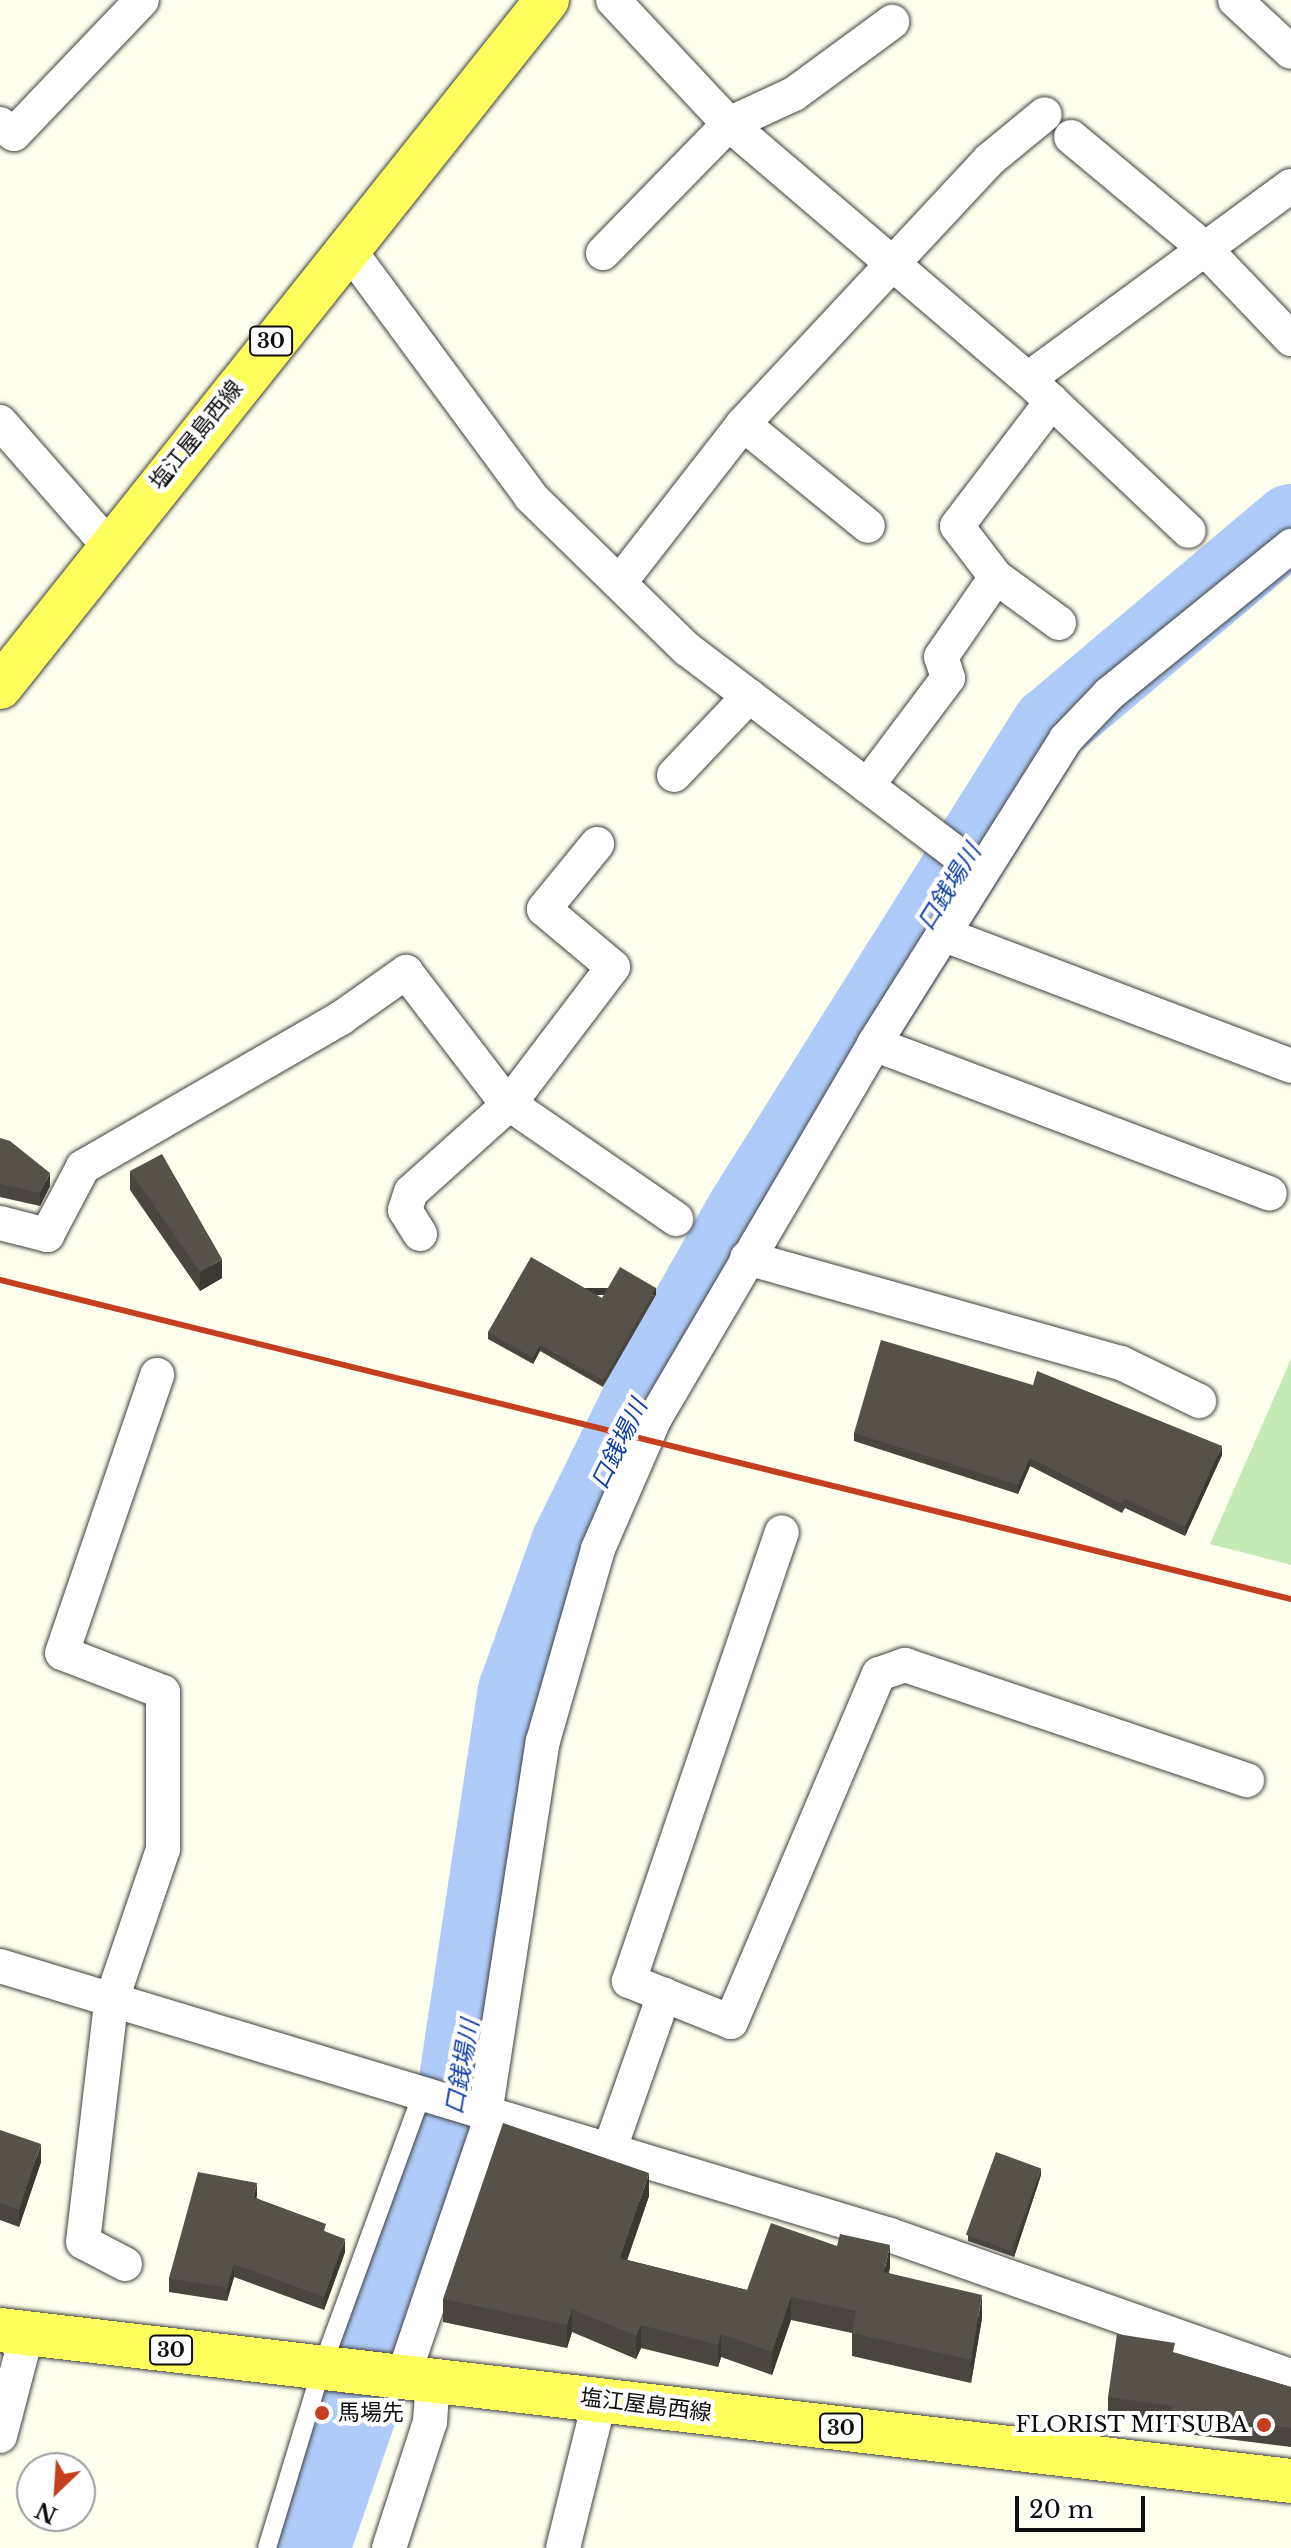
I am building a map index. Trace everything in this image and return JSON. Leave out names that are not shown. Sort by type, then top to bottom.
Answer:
[{"type":"main road","name":"塩江屋島西線","points":[[0,687],[107,544],[547,0]]},
{"type":"main road","name":"塩江屋島西線","points":[[14,2332],[1291,2481]]},
{"type":"street","points":[[0,124],[14,134],[142,0]]},
{"type":"street","points":[[613,0],[729,124],[890,266],[1040,390],[1189,531]]},
{"type":"street","points":[[1235,0],[1291,52]]},
{"type":"street","points":[[603,253],[729,124],[794,94],[892,22]]},
{"type":"street","points":[[620,582],[743,424],[989,160],[1045,114]]},
{"type":"street","points":[[1071,137],[1204,248],[1291,339]]},
{"type":"street","points":[[1059,623],[996,577],[957,526],[1040,390],[1204,248],[1291,186]]},
{"type":"street","points":[[347,247],[531,497],[687,649],[981,872]]},
{"type":"street","points":[[0,422],[107,544]]},
{"type":"street","points":[[743,424],[868,526]]},
{"type":"street","points":[[390,2547],[430,2422],[409,2377],[486,2113],[543,1741],[567,1646],[623,1487],[747,1258],[874,1044],[1066,739],[1109,694],[1291,546]]},
{"type":"street","points":[[867,786],[948,678],[941,657],[996,577]]},
{"type":"street","points":[[674,775],[749,696]]},
{"type":"street","points":[[420,1234],[405,1210],[411,1192],[509,1104],[613,967],[544,909],[597,844]]},
{"type":"street","points":[[945,935],[1291,1066]]},
{"type":"street","points":[[0,1223],[47,1235],[83,1167],[341,1018],[406,972],[509,1104],[676,1219]]},
{"type":"street","points":[[874,1044],[1270,1194]]},
{"type":"street","points":[[747,1258],[1121,1363],[1199,1401]]},
{"type":"street","points":[[125,2264],[83,2242],[111,2002],[163,1849],[163,1692],[62,1653],[157,1375]]},
{"type":"street","points":[[782,1532],[629,1981],[731,2022],[879,1674],[905,1665],[1247,1780]]},
{"type":"street","points":[[0,1966],[111,2002],[425,2094],[608,2154],[890,2235],[1291,2376]]},
{"type":"street","points":[[608,2154],[664,1995]]},
{"type":"street","points":[[0,2436],[14,2332]]},
{"type":"street","points":[[563,2548],[600,2399]]},
{"type":"lane","points":[[267,2548],[332,2369],[425,2094]]},
{"type":"green space","points":[[1291,1359],[1291,1565],[1210,1544]]},
{"type":"building","points":[[0,1138],[10,1141],[50,1173],[40,1193],[0,1184]]},
{"type":"building","points":[[162,1154],[222,1259],[200,1272],[130,1171]]},
{"type":"building","points":[[531,1257],[602,1298],[620,1267],[656,1288],[603,1380],[540,1345],[533,1358],[488,1332]]},
{"type":"building","points":[[881,1340],[1033,1385],[1037,1371],[1222,1446],[1185,1527],[1125,1499],[1122,1504],[1030,1458],[1018,1485],[854,1433]]},
{"type":"building","points":[[503,2123],[649,2173],[620,2258],[747,2290],[771,2223],[837,2246],[840,2234],[890,2245],[884,2272],[982,2295],[971,2360],[852,2333],[856,2311],[791,2297],[772,2352],[721,2334],[718,2345],[641,2325],[636,2336],[572,2309],[567,2325],[443,2299]]},
{"type":"building","points":[[0,2130],[41,2144],[19,2210],[0,2203]]},
{"type":"building","points":[[996,2152],[1041,2168],[1011,2251],[966,2235]]},
{"type":"building","points":[[198,2172],[257,2183],[253,2197],[326,2224],[324,2231],[345,2239],[324,2297],[234,2264],[227,2288],[169,2278]]},
{"type":"building","points":[[1117,2334],[1175,2343],[1173,2352],[1291,2387],[1291,2428],[1171,2413],[1172,2406],[1108,2397]]},
{"type":"waterway","name":"口銭場川","points":[[311,2548],[447,2152],[517,1691],[570,1543],[659,1363],[746,1210],[1050,726],[1291,523]]},
{"type":"railway","points":[[0,1280],[1291,1599]]},
{"type":"place","name":"馬場先","points":[[322,2413]]},
{"type":"place","name":"FLORIST MITSUBA","points":[[1264,2425]]}]
